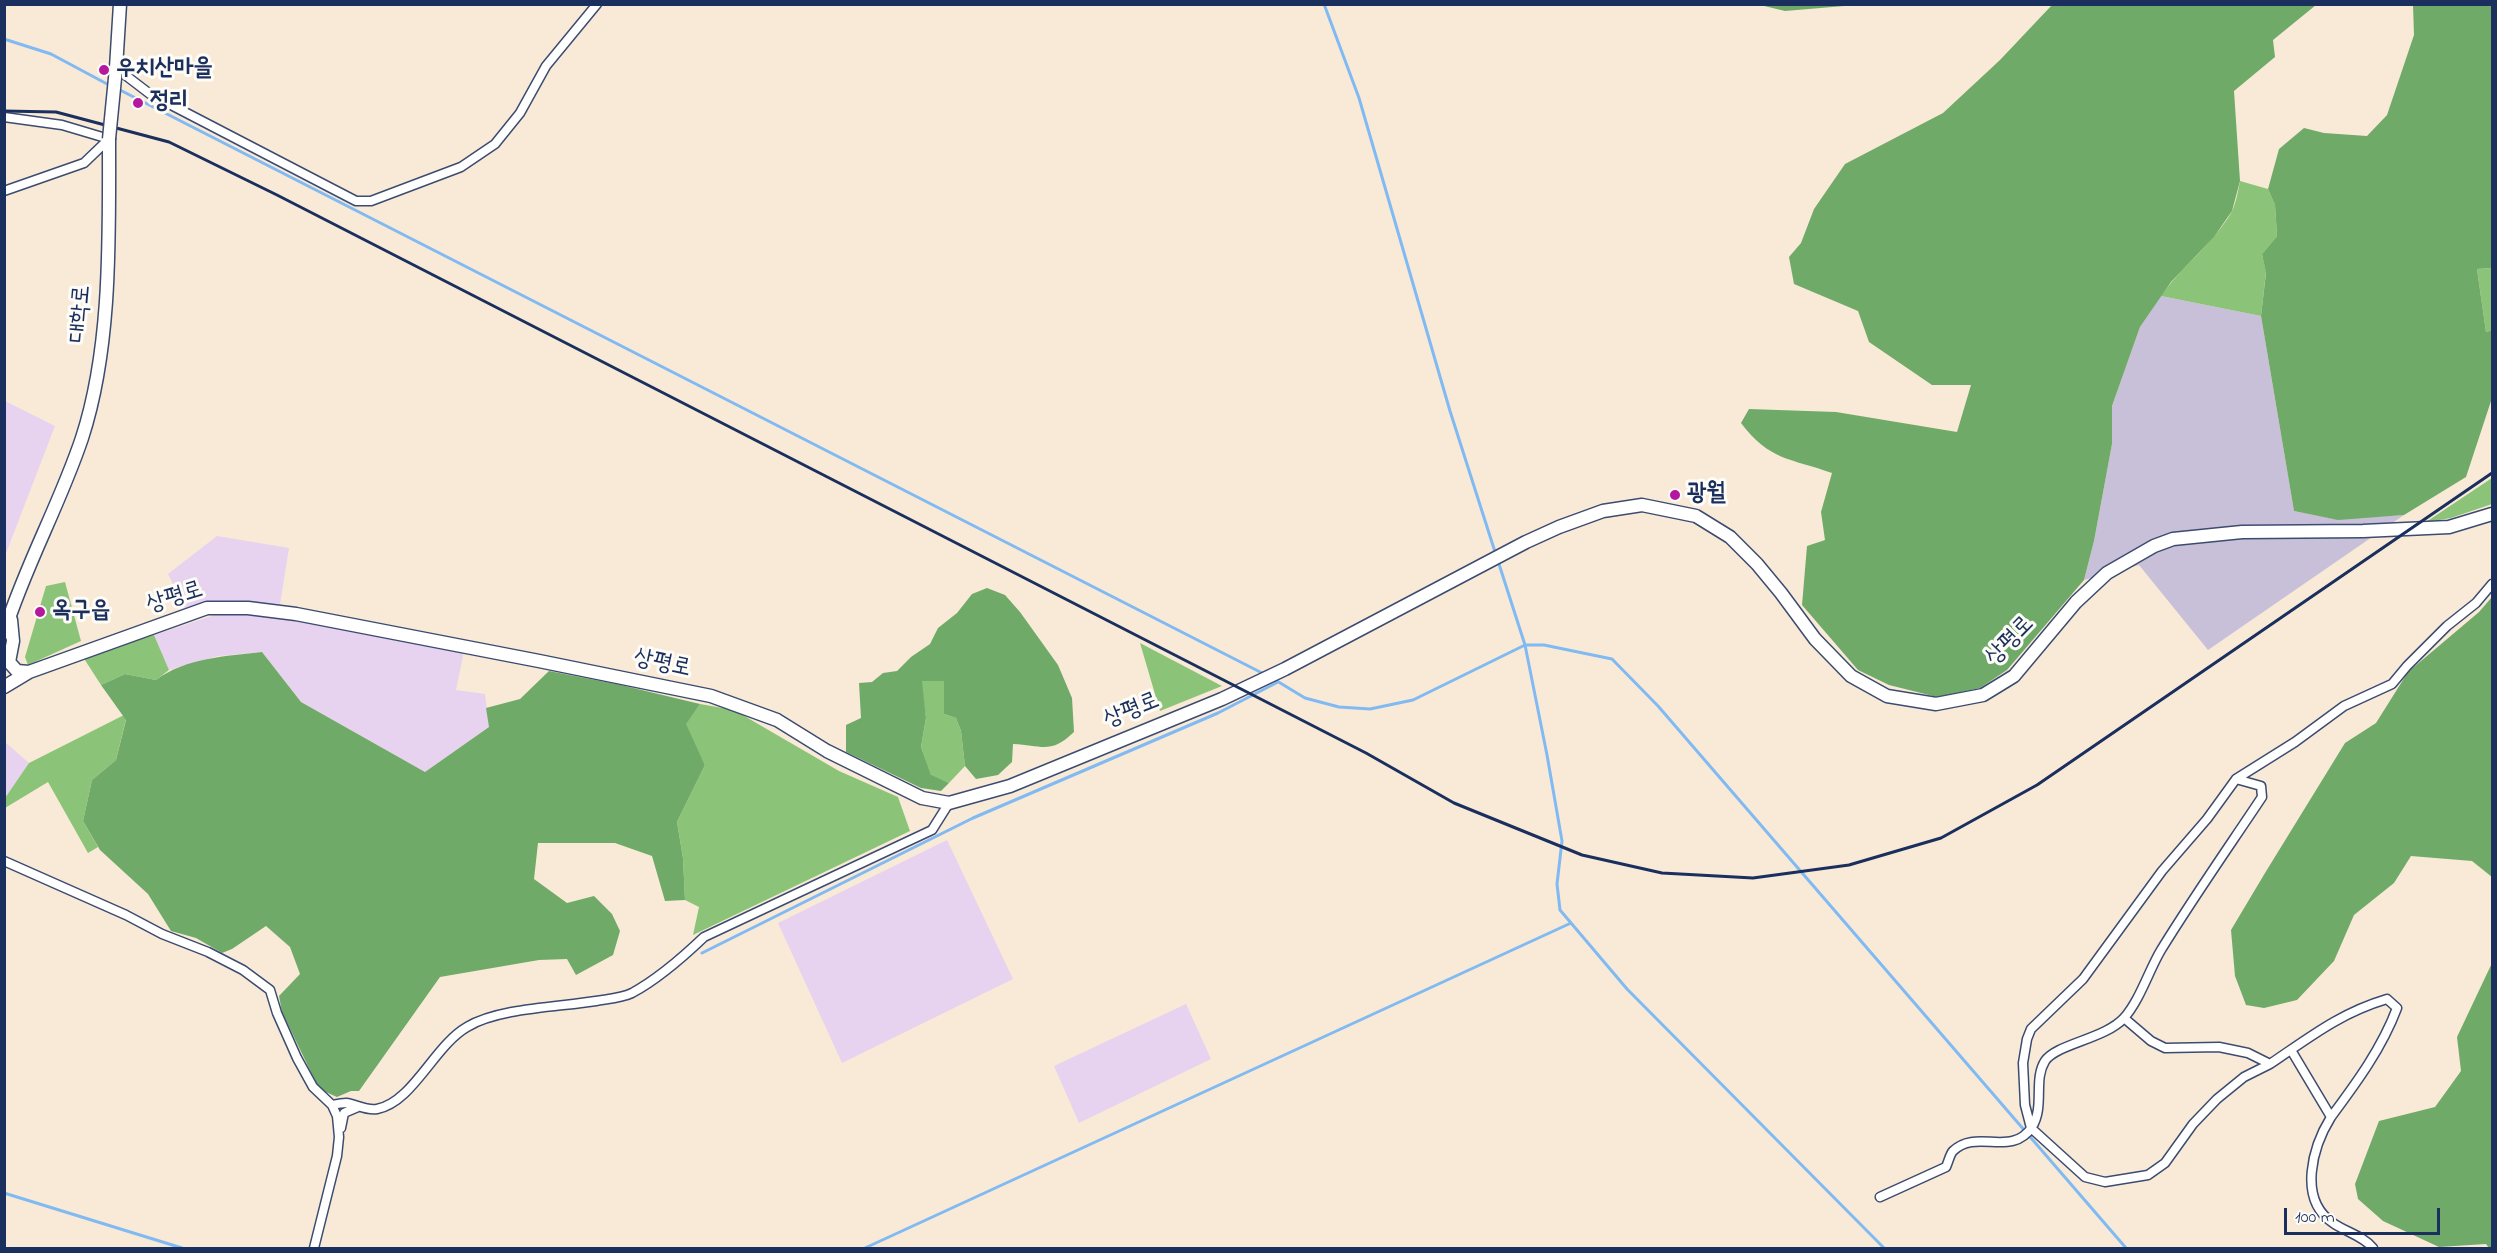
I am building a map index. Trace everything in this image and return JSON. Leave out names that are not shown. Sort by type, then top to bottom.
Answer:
[{"type":"main road","name":"대학로","points":[[4,633],[7,614],[82,437],[99,362],[108,260],[109,139],[120,4]]},
{"type":"main road","name":"상평로","points":[[4,687],[29,672],[207,608],[248,608],[539,660],[711,696],[777,720],[827,751],[922,798],[950,803],[1010,786],[1256,683],[1506,552],[1559,527],[1603,511],[1642,505],[1696,516],[1730,537],[1781,593],[1815,639],[1851,676],[1887,696],[1936,704],[1983,695],[2014,676],[2076,602],[2107,573],[2154,546],[2173,539],[2242,532],[2363,531],[2449,527],[2493,514]]},
{"type":"main road","points":[[7,614],[13,641],[9,662],[17,671],[29,672]]},
{"type":"street","points":[[116,68],[161,99],[356,201],[371,201],[461,167],[495,144],[520,113],[546,66],[597,4]]},
{"type":"street","points":[[4,117],[62,125],[109,139],[84,163],[4,190]]},
{"type":"street","points":[[2373,1248],[2368,1242],[2332,1223],[2322,1213],[2310,1185],[2318,1143],[2331,1116],[2377,1053],[2388,1031],[2397,1008],[2387,999],[2364,1006],[2315,1032],[2270,1064],[2244,1077],[2217,1099],[2188,1130],[2165,1163],[2148,1175],[2105,1182],[2085,1177],[2031,1128],[2025,1105],[2024,1063],[2027,1039],[2031,1029],[2083,980],[2162,871],[2236,779],[2295,742],[2344,706],[2392,684],[2447,626],[2476,603],[2493,584]]},
{"type":"street","points":[[1880,1197],[1946,1167],[1953,1151],[1969,1142],[2012,1143],[2024,1137],[2039,1113],[2044,1062],[2054,1052],[2094,1038],[2124,1018],[2160,952],[2262,797],[2261,786],[2236,779]]},
{"type":"street","points":[[332,1105],[348,1103],[358,1107],[377,1109],[395,1101],[416,1080],[441,1047],[467,1026],[529,1009],[630,994],[673,965],[704,938],[932,830],[950,803]]},
{"type":"street","points":[[4,861],[126,915],[162,934],[208,952],[243,970],[270,990],[277,1013],[313,1087],[332,1105],[337,1116],[338,1156],[314,1248]]},
{"type":"street","points":[[2124,1018],[2151,1041],[2165,1048],[2219,1047],[2248,1053],[2270,1064]]},
{"type":"street","points":[[2291,1050],[2331,1116]]},
{"type":"street","points":[[339,1137],[344,1113],[358,1107]]},
{"type":"shaded area","points":[[2161,296],[2261,316],[2294,511],[2335,519],[2404,515],[2208,650],[2139,565],[2084,580],[2094,541],[2112,444],[2112,406],[2140,327]]},
{"type":"shaded area","points":[[5,401],[55,426],[5,556]]},
{"type":"shaded area","points":[[217,536],[289,548],[280,604],[222,602],[185,608],[168,574]]},
{"type":"shaded area","points":[[227,611],[281,617],[464,651],[456,690],[485,694],[489,727],[425,772],[301,702],[262,652],[218,656],[169,670],[154,635]]},
{"type":"shaded area","points":[[5,742],[29,763],[5,798]]},
{"type":"shaded area","points":[[947,840],[1013,979],[842,1063],[778,923]]},
{"type":"shaded area","points":[[1186,1004],[1211,1059],[1079,1123],[1054,1066]]},
{"type":"green space","points":[[1760,5],[1856,5],[1785,11]]},
{"type":"green space","points":[[2052,5],[2316,5],[2273,40],[2275,57],[2234,91],[2240,181],[2232,211],[2214,237],[2171,282],[2140,327],[2112,406],[2112,444],[2094,541],[2084,580],[2007,670],[1980,688],[1937,697],[1889,685],[1858,670],[1802,605],[1807,546],[1825,540],[1821,512],[1832,473],[1771,452],[1741,423],[1749,409],[1836,412],[1957,432],[1971,385],[1932,385],[1869,342],[1858,311],[1794,284],[1789,257],[1801,243],[1814,209],[1845,164],[1943,113],[2000,60]]},
{"type":"green space","points":[[2413,5],[2492,5],[2492,268],[2477,269],[2486,332],[2492,330],[2492,398],[2466,477],[2404,515],[2338,520],[2294,511],[2261,316],[2266,273],[2262,254],[2277,236],[2275,205],[2268,189],[2279,149],[2304,128],[2324,133],[2367,136],[2387,115],[2414,35]]},
{"type":"green space","points":[[2240,181],[2268,189],[2275,205],[2277,236],[2262,254],[2266,272],[2261,316],[2161,296],[2223,225],[2234,206]]},
{"type":"green space","points":[[2492,268],[2492,330],[2486,332],[2477,269]]},
{"type":"green space","points":[[2492,478],[2492,504],[2451,518],[2426,522]]},
{"type":"green space","points":[[65,582],[81,641],[28,665],[25,657],[46,586]]},
{"type":"green space","points":[[987,588],[1005,595],[1058,665],[1072,698],[1074,732],[1052,746],[1013,744],[1012,762],[998,775],[976,779],[965,766],[961,731],[956,718],[944,714],[944,681],[922,681],[926,718],[921,747],[931,775],[949,783],[941,791],[921,788],[846,752],[846,725],[861,718],[859,683],[872,682],[883,673],[897,671],[911,657],[930,644],[938,628],[957,613],[972,594]]},
{"type":"green space","points":[[2492,597],[2492,877],[2472,861],[2411,856],[2394,883],[2354,915],[2334,961],[2297,1000],[2264,1008],[2246,1005],[2235,976],[2231,930],[2265,873],[2345,743],[2376,723],[2408,672],[2479,612]]},
{"type":"green space","points":[[154,635],[169,670],[156,680],[125,674],[101,685],[83,657]]},
{"type":"green space","points":[[1140,643],[1222,686],[1160,711]]},
{"type":"green space","points":[[262,652],[301,702],[425,772],[489,727],[486,708],[520,699],[549,671],[700,704],[686,724],[705,765],[677,822],[683,858],[685,900],[665,901],[652,856],[615,843],[538,843],[534,879],[567,903],[594,896],[612,914],[620,931],[613,955],[576,975],[567,959],[539,960],[440,977],[359,1091],[351,1091],[337,1097],[319,1089],[282,1012],[279,996],[300,974],[290,947],[266,926],[232,949],[222,953],[196,938],[171,931],[148,894],[100,850],[83,821],[92,780],[116,760],[126,720],[101,685],[125,674],[156,680],[193,663]]},
{"type":"green space","points":[[945,680],[944,714],[956,718],[961,731],[965,766],[949,783],[931,776],[921,747],[926,718],[921,681]]},
{"type":"green space","points":[[700,704],[734,710],[839,771],[898,797],[910,831],[693,935],[699,907],[685,900],[683,858],[677,822],[705,765],[685,724]]},
{"type":"green space","points":[[124,715],[126,719],[116,760],[92,780],[83,821],[98,847],[88,853],[48,782],[5,808],[5,798],[29,763]]},
{"type":"green space","points":[[2492,963],[2492,1248],[2486,1244],[2439,1247],[2383,1221],[2358,1199],[2355,1184],[2379,1121],[2435,1107],[2461,1071],[2457,1037]]},
{"type":"waterway","points":[[1324,4],[1359,98],[1450,411],[1496,555]]},
{"type":"waterway","points":[[4,39],[51,54],[109,85]]},
{"type":"waterway","points":[[118,89],[1264,674]]},
{"type":"waterway","points":[[1498,561],[1525,645],[1547,755],[1562,841],[1557,884],[1560,910],[1627,989],[1884,1248]]},
{"type":"waterway","points":[[1272,678],[1305,698],[1339,707],[1370,709],[1413,700],[1525,645],[1544,645],[1612,659],[1658,706],[2126,1248]]},
{"type":"waterway","points":[[702,953],[973,818],[1218,713],[1278,682]]},
{"type":"waterway","points":[[865,1248],[1571,923]]},
{"type":"waterway","points":[[4,1193],[182,1248]]},
{"type":"railway","points":[[4,111],[56,112],[169,142],[277,195],[1366,753],[1454,803],[1582,855],[1662,873],[1753,878],[1849,865],[1941,838],[2037,785],[2492,473]]},
{"type":"place","name":"우치산마을","points":[[104,70]]},
{"type":"place","name":"정리","points":[[138,103]]},
{"type":"place","name":"광월","points":[[1675,495]]},
{"type":"place","name":"옥구읍","points":[[40,612]]}]
